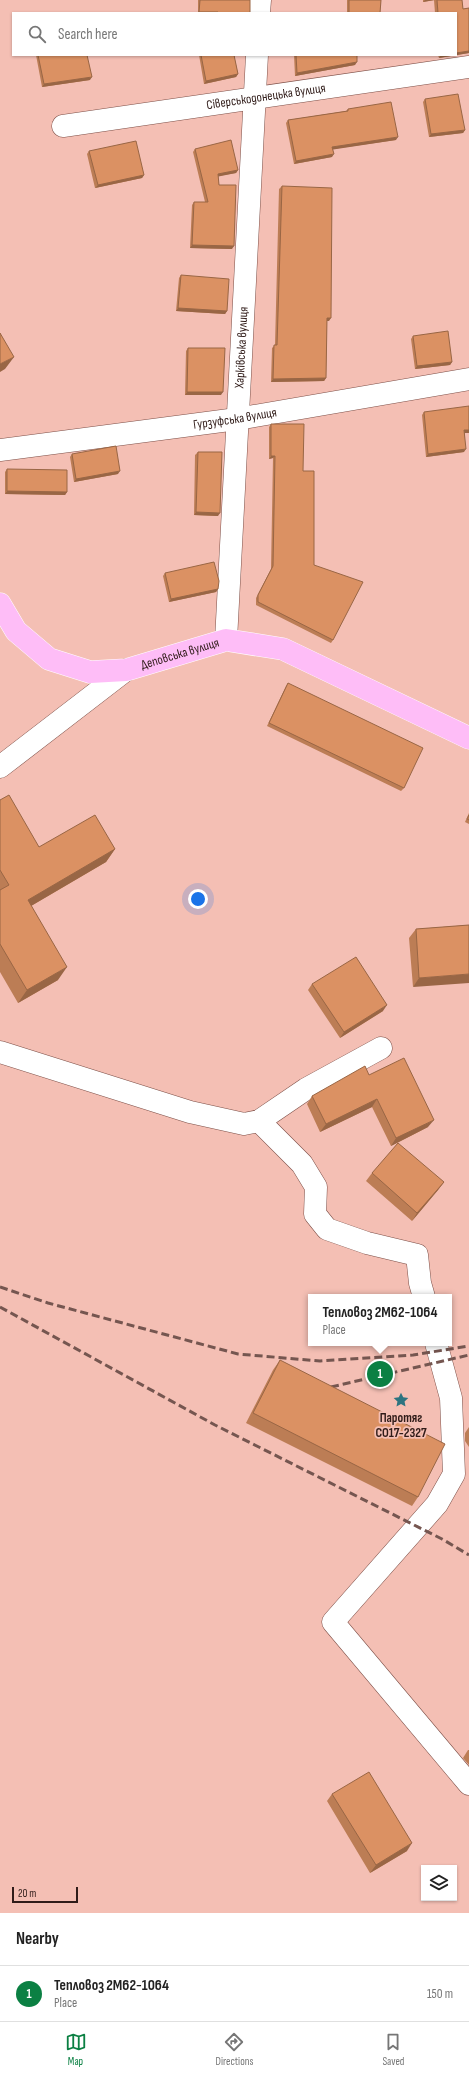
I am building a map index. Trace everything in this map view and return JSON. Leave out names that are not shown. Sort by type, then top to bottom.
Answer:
[{"type":"main road","points":[[0,604],[16,630],[49,659],[90,672],[126,670]]},
{"type":"main road","name":"Деповська вулиця","points":[[126,670],[226,640],[283,649],[469,738]]},
{"type":"street","points":[[259,12],[260,0]]},
{"type":"street","name":"Харківська вулиця","points":[[226,640],[257,56]]},
{"type":"street","name":"Сіверськодонецька вулиця","points":[[63,126],[469,67]]},
{"type":"street","name":"Гурзуфська вулиця","points":[[0,450],[237,419],[469,379]]},
{"type":"street","name":"Деповська вулиця","points":[[0,767],[126,670]]},
{"type":"street","points":[[0,1052],[211,1117],[244,1124],[259,1122],[306,1089],[381,1048]]},
{"type":"street","points":[[259,1122],[302,1164],[316,1187],[315,1214],[327,1229],[367,1244],[417,1255],[420,1283],[423,1294]]},
{"type":"street","points":[[437,1346],[451,1398],[454,1474],[437,1504],[333,1622],[469,1784]]},
{"type":"building","points":[[200,0],[250,0],[250,12],[199,12]]},
{"type":"building","points":[[349,0],[381,0],[380,12],[349,12]]},
{"type":"building","points":[[437,0],[462,0],[463,9],[469,8],[469,51],[457,53],[457,12],[438,12]]},
{"type":"building","points":[[38,56],[87,56],[92,77],[44,84]]},
{"type":"building","points":[[201,56],[234,56],[238,74],[206,81]]},
{"type":"building","points":[[296,56],[357,56],[357,62],[297,73]]},
{"type":"building","points":[[458,94],[465,130],[431,134],[425,99]]},
{"type":"building","points":[[391,102],[398,137],[332,147],[334,154],[296,161],[288,120],[348,111],[348,109]]},
{"type":"building","points":[[231,140],[238,170],[218,174],[219,185],[236,185],[234,246],[192,245],[194,202],[208,202],[195,149]]},
{"type":"building","points":[[136,141],[144,175],[98,185],[89,151]]},
{"type":"building","points":[[282,186],[332,188],[331,318],[327,318],[326,378],[273,379],[274,345],[277,345]]},
{"type":"building","points":[[181,275],[229,279],[227,311],[178,308]]},
{"type":"building","points":[[448,331],[452,362],[417,366],[413,336]]},
{"type":"building","points":[[0,333],[14,357],[0,364]]},
{"type":"building","points":[[188,348],[225,348],[223,392],[187,392]]},
{"type":"building","points":[[469,406],[469,430],[464,430],[466,449],[428,454],[424,412]]},
{"type":"building","points":[[271,424],[304,424],[303,471],[314,471],[314,565],[363,582],[333,640],[258,602],[258,595],[273,566],[275,456],[271,456]]},
{"type":"building","points":[[116,446],[120,471],[76,479],[72,454]]},
{"type":"building","points":[[198,452],[222,452],[220,513],[196,512]]},
{"type":"building","points":[[7,469],[67,470],[67,492],[7,491]]},
{"type":"building","points":[[214,562],[219,581],[218,589],[171,599],[165,573]]},
{"type":"building","points":[[288,683],[423,748],[404,788],[269,723]]},
{"type":"building","points":[[9,795],[39,847],[95,815],[115,849],[28,900],[67,967],[27,990],[0,944],[0,890],[9,885],[0,870],[0,800]]},
{"type":"building","points":[[469,925],[469,974],[419,978],[416,929]]},
{"type":"building","points":[[356,957],[387,1005],[344,1032],[312,984]]},
{"type":"building","points":[[404,1058],[434,1120],[396,1138],[377,1099],[326,1124],[312,1096],[365,1066],[369,1075]]},
{"type":"building","points":[[398,1143],[444,1182],[417,1213],[372,1173]]},
{"type":"building","points":[[280,1360],[445,1444],[418,1497],[253,1413]]},
{"type":"building","points":[[369,1772],[412,1843],[376,1865],[332,1794]]},
{"type":"railway","points":[[0,1287],[48,1303],[238,1354],[320,1361],[413,1355],[469,1346]]},
{"type":"railway","points":[[0,1307],[215,1425],[442,1539],[469,1555]]},
{"type":"railway","points":[[331,1387],[469,1355]]},
{"type":"place","name":"Тепловоз 2М62-1064","points":[[380,1374]]},
{"type":"place","name":"Паротяг СО17-2327","points":[[401,1400]]}]
